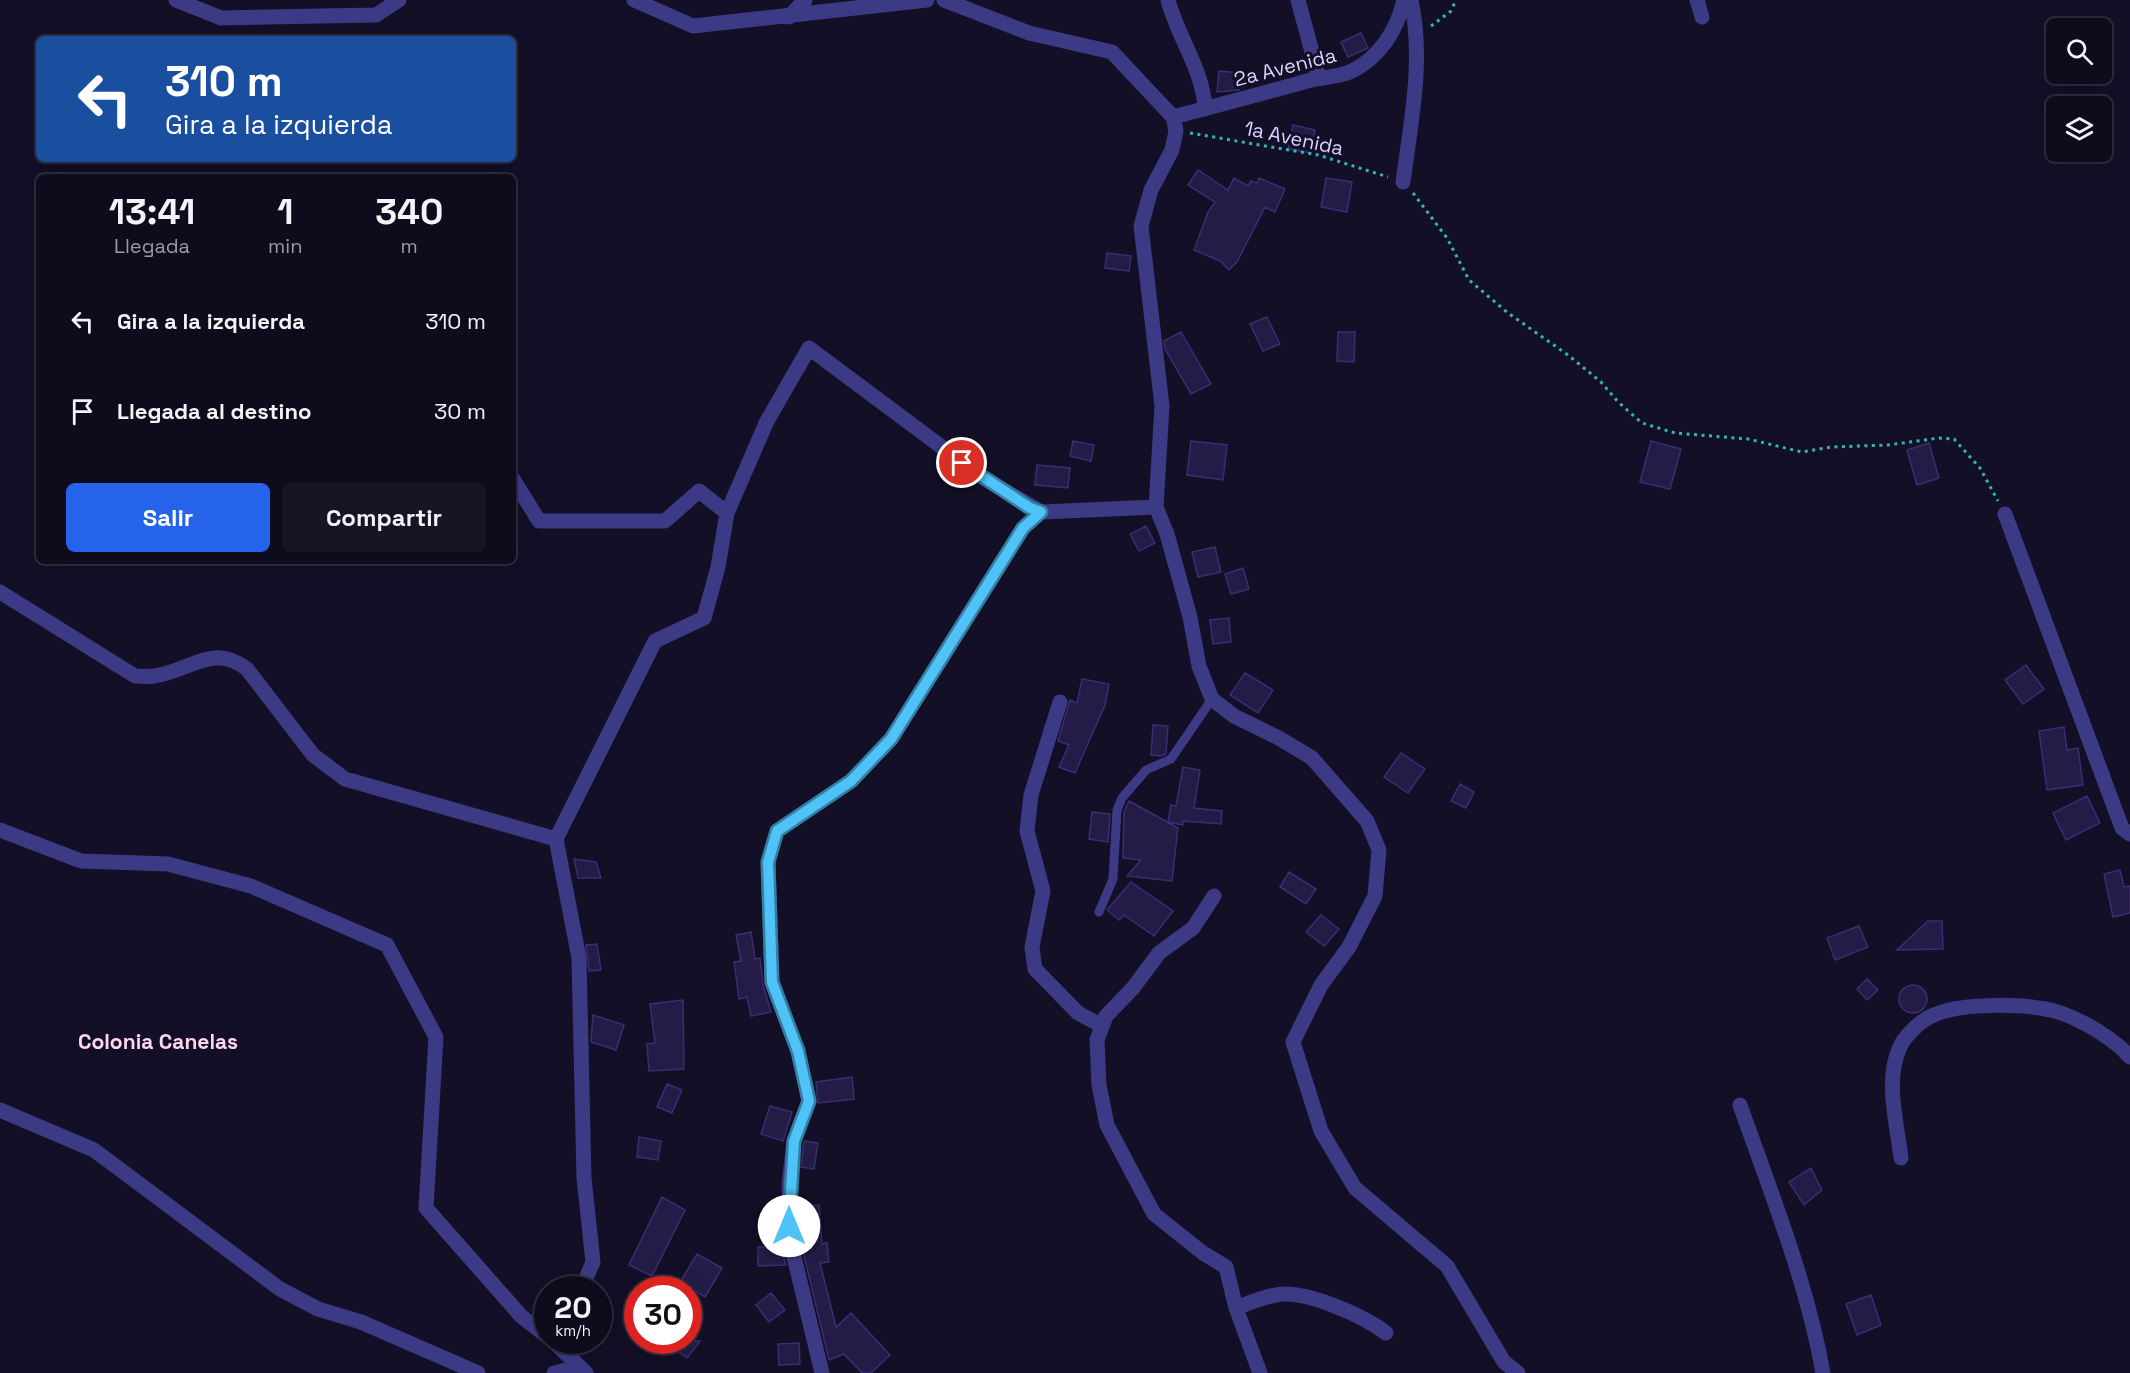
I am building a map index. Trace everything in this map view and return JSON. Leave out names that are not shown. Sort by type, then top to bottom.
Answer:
[{"type":"street","points":[[176,0],[221,18],[376,15],[399,0]]},
{"type":"street","points":[[634,0],[693,26],[927,0]]},
{"type":"street","points":[[789,17],[805,0]]},
{"type":"street","points":[[944,0],[1029,33],[1112,52],[1175,124],[1172,150],[1148,200],[1141,226],[1162,406],[1156,507],[1167,534],[1190,616],[1199,666],[1212,699],[1234,716],[1277,736],[1312,758],[1367,821],[1380,850],[1375,896],[1349,947],[1321,985],[1293,1042],[1322,1131],[1355,1188],[1448,1266],[1504,1362],[1518,1373]]},
{"type":"street","points":[[1168,0],[1204,90],[1205,109]]},
{"type":"street","points":[[1298,0],[1319,78]]},
{"type":"street","name":"2a Avenida","points":[[1175,124],[1205,109],[1319,78],[1350,73],[1365,63],[1385,44],[1399,24],[1404,0]]},
{"type":"street","points":[[1403,182],[1416,79],[1418,36],[1411,0]]},
{"type":"street","points":[[1697,0],[1702,17]]},
{"type":"street","points":[[586,1276],[592,1262],[584,1178],[579,958],[556,839],[655,641],[704,618],[718,567],[727,513],[767,421],[809,348],[982,477],[1041,512]]},
{"type":"street","points":[[516,484],[539,521],[665,522],[699,491],[727,513]]},
{"type":"street","points":[[822,1373],[790,1240],[789,1184],[794,1141],[809,1101],[798,1051],[772,982],[768,862],[777,831],[851,781],[891,739],[1023,528],[1041,512],[1080,508],[1156,507]]},
{"type":"street","points":[[2005,514],[2122,828],[2130,834]]},
{"type":"street","points":[[0,592],[135,676],[155,676],[198,659],[236,660],[247,669],[313,755],[345,779],[556,839]]},
{"type":"street","points":[[1060,702],[1030,804],[1027,831],[1043,891],[1032,947],[1035,969],[1078,1013],[1102,1026]]},
{"type":"street","points":[[0,830],[81,861],[168,864],[251,886],[387,945],[436,1037],[426,1208],[521,1316],[534,1326]]},
{"type":"street","points":[[1214,896],[1193,928],[1159,953],[1133,988],[1106,1016],[1096,1040],[1099,1085],[1107,1125],[1154,1214],[1203,1253],[1226,1267],[1236,1308],[1260,1373]]},
{"type":"street","points":[[1901,1158],[1891,1076],[1899,1047],[1919,1023],[1935,1014],[1967,1008],[2028,1006],[2060,1013],[2110,1040],[2130,1058]]},
{"type":"street","points":[[1740,1105],[1779,1214],[1818,1343],[1823,1373]]},
{"type":"street","points":[[0,1110],[94,1149],[280,1289],[318,1309],[361,1322],[478,1373]]},
{"type":"street","points":[[1236,1308],[1279,1294],[1334,1304],[1386,1333]]},
{"type":"street","points":[[567,1354],[582,1370]]},
{"type":"street","points":[[554,1373],[582,1370]]},
{"type":"lane","points":[[1099,912],[1113,879],[1116,820],[1122,798],[1146,770],[1171,759],[1212,699]]},
{"type":"path","points":[[1418,36],[1451,11],[1456,0]]},
{"type":"path","name":"1a Avenida","points":[[1175,124],[1318,154],[1403,182]]},
{"type":"path","points":[[1403,182],[1438,224],[1469,280],[1508,313],[1593,375],[1642,423],[1675,433],[1748,439],[1802,452],[1832,447],[1914,443],[1939,438],[1954,440],[1980,468],[2005,514]]},
{"type":"building","points":[[1361,33],[1368,48],[1348,57],[1341,42]]},
{"type":"building","points":[[1219,71],[1240,73],[1239,90],[1217,92]]},
{"type":"building","points":[[1293,125],[1315,130],[1311,153],[1288,149]]},
{"type":"building","points":[[1198,170],[1228,190],[1234,178],[1248,186],[1251,181],[1257,183],[1259,178],[1285,189],[1275,212],[1265,207],[1237,262],[1229,270],[1220,261],[1194,250],[1208,212],[1215,202],[1188,185]]},
{"type":"building","points":[[1326,178],[1352,182],[1347,212],[1321,207]]},
{"type":"building","points":[[1107,253],[1131,256],[1129,271],[1105,268]]},
{"type":"building","points":[[1267,317],[1280,344],[1263,351],[1250,324]]},
{"type":"building","points":[[1181,332],[1211,384],[1191,394],[1165,349],[1164,341]]},
{"type":"building","points":[[1338,332],[1355,332],[1354,362],[1337,361]]},
{"type":"building","points":[[1073,441],[1094,445],[1091,461],[1070,456]]},
{"type":"building","points":[[1191,441],[1227,445],[1223,480],[1187,475]]},
{"type":"building","points":[[1651,441],[1681,449],[1670,489],[1640,482]]},
{"type":"building","points":[[1929,443],[1939,478],[1917,485],[1907,450]]},
{"type":"building","points":[[1037,465],[1070,468],[1068,488],[1035,485]]},
{"type":"building","points":[[1146,526],[1155,543],[1139,551],[1130,534]]},
{"type":"building","points":[[1215,547],[1221,572],[1198,577],[1192,552]]},
{"type":"building","points":[[1243,568],[1249,589],[1231,594],[1225,574]]},
{"type":"building","points":[[1229,618],[1231,642],[1213,644],[1210,620]]},
{"type":"building","points":[[2026,665],[2044,689],[2023,704],[2005,680]]},
{"type":"building","points":[[1245,673],[1273,690],[1258,713],[1230,695]]},
{"type":"building","points":[[1082,679],[1109,684],[1105,705],[1075,773],[1059,767],[1069,745],[1058,741],[1070,700],[1077,703]]},
{"type":"building","points":[[1153,725],[1168,726],[1166,754],[1161,756],[1151,755]]},
{"type":"building","points":[[2064,727],[2067,750],[2078,748],[2083,785],[2047,790],[2039,731]]},
{"type":"building","points":[[1401,753],[1425,769],[1408,793],[1384,777]]},
{"type":"building","points":[[1183,767],[1200,770],[1194,808],[1222,811],[1221,824],[1183,821],[1183,825],[1168,822],[1171,805],[1176,806]]},
{"type":"building","points":[[1460,784],[1474,792],[1466,808],[1451,801]]},
{"type":"building","points":[[2087,796],[2100,823],[2066,840],[2053,813]]},
{"type":"building","points":[[1129,801],[1178,828],[1172,881],[1127,876],[1141,860],[1123,858],[1124,812]]},
{"type":"building","points":[[1092,812],[1110,814],[1108,842],[1089,839]]},
{"type":"building","points":[[574,859],[596,862],[601,878],[578,878]]},
{"type":"building","points":[[2120,870],[2124,887],[2130,886],[2130,913],[2113,917],[2104,874]]},
{"type":"building","points":[[1289,872],[1316,889],[1306,904],[1280,887]]},
{"type":"building","points":[[1131,882],[1173,911],[1154,936],[1124,915],[1119,920],[1107,910]]},
{"type":"building","points":[[1321,915],[1339,929],[1324,946],[1306,932]]},
{"type":"building","points":[[1928,921],[1942,921],[1943,949],[1897,950]]},
{"type":"building","points":[[1859,926],[1868,947],[1835,960],[1827,938]]},
{"type":"building","points":[[751,932],[755,959],[760,958],[763,985],[771,1012],[751,1016],[747,997],[739,999],[734,962],[741,961],[736,935]]},
{"type":"building","points":[[597,944],[601,970],[589,971],[586,945]]},
{"type":"building","points":[[1867,979],[1878,990],[1867,1000],[1857,989]]},
{"type":"building","points":[[1913,985],[1923,989],[1927,999],[1923,1009],[1913,1013],[1903,1009],[1899,999],[1903,989]]},
{"type":"building","points":[[683,1000],[684,1069],[649,1071],[647,1044],[655,1043],[650,1004]]},
{"type":"building","points":[[593,1015],[624,1025],[616,1050],[591,1042]]},
{"type":"building","points":[[852,1077],[854,1099],[818,1103],[816,1082]]},
{"type":"building","points":[[667,1084],[682,1090],[672,1113],[657,1107]]},
{"type":"building","points":[[770,1106],[792,1112],[783,1141],[761,1134]]},
{"type":"building","points":[[639,1137],[661,1141],[658,1160],[637,1157]]},
{"type":"building","points":[[804,1141],[818,1143],[814,1169],[801,1167]]},
{"type":"building","points":[[1811,1168],[1822,1190],[1804,1205],[1789,1182]]},
{"type":"building","points":[[662,1197],[685,1210],[652,1276],[629,1265]]},
{"type":"building","points":[[819,1205],[822,1244],[827,1243],[829,1262],[820,1263],[836,1327],[851,1313],[890,1355],[871,1373],[862,1373],[844,1354],[829,1360],[800,1239],[799,1207]]},
{"type":"building","points":[[781,1246],[786,1265],[758,1266],[758,1247]]},
{"type":"building","points":[[697,1254],[722,1268],[705,1297],[702,1295],[702,1276],[684,1276]]},
{"type":"building","points":[[771,1293],[785,1310],[769,1322],[756,1305]]},
{"type":"building","points":[[1871,1295],[1881,1325],[1857,1335],[1846,1304]]},
{"type":"building","points":[[799,1343],[800,1364],[779,1365],[778,1344]]},
{"type":"district","name":"Colonia Canelas","points":[[158,1042]]},
{"type":"route","points":[[789,1226],[789,1184],[794,1141],[809,1101],[798,1051],[772,982],[768,862],[777,831],[797,815],[824,801],[851,781],[891,739],[908,716],[921,688],[1008,557],[1023,528],[1041,512],[1030,508],[962,463]]}]
